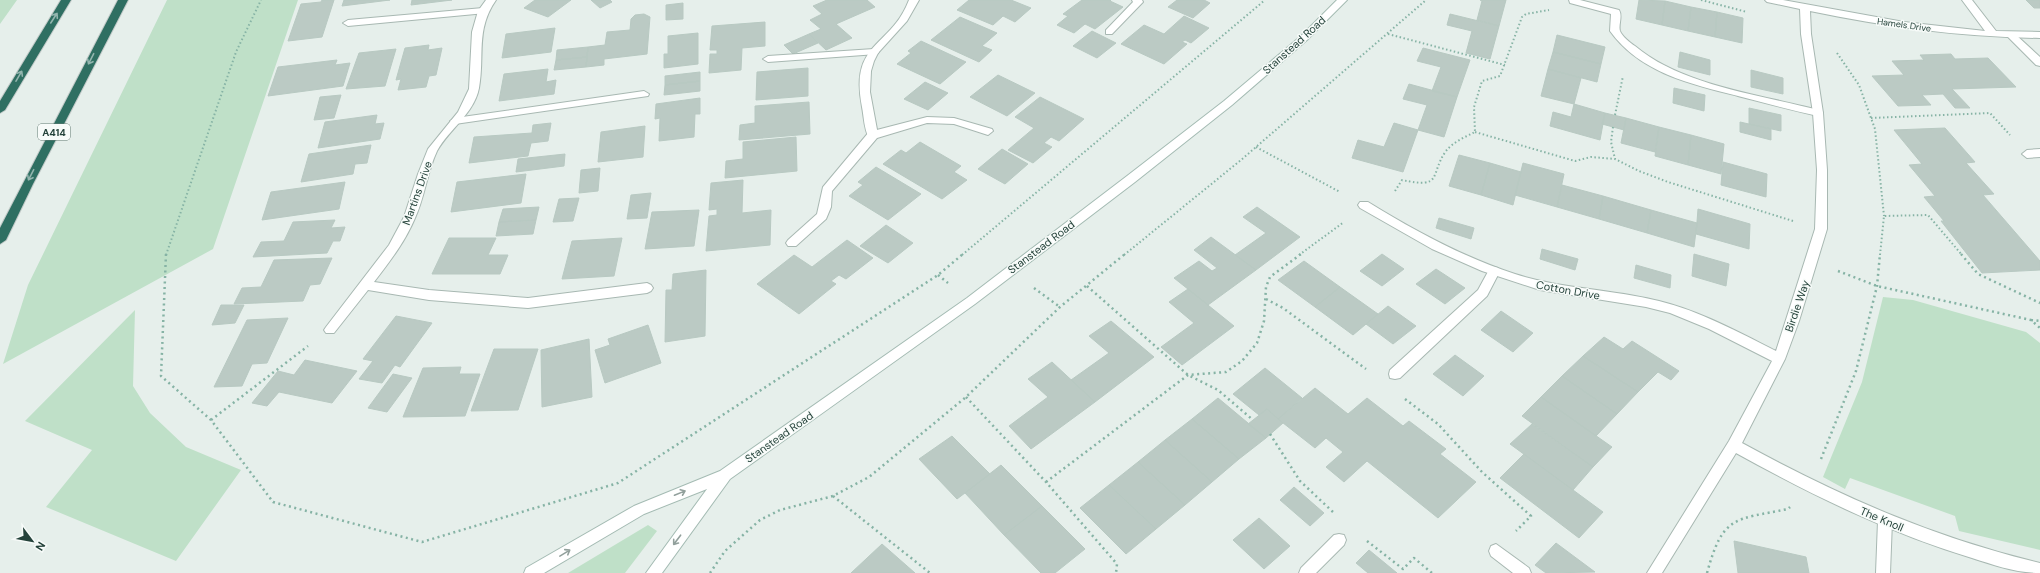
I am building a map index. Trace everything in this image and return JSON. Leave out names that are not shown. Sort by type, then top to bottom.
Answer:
[{"type":"highway","points":[[0,110],[42,36],[66,0]]},
{"type":"highway","name":"A414","points":[[0,240],[26,184],[123,0]]},
{"type":"street","name":"Martins Drive","points":[[330,330],[367,285],[394,248],[410,217],[423,174],[433,148],[455,121],[474,90],[477,32],[483,11],[491,0]]},
{"type":"street","points":[[873,135],[864,85],[867,65],[874,52],[898,26],[912,7],[914,0]]},
{"type":"street","points":[[1109,32],[1138,2],[1137,0]]},
{"type":"street","name":"Stanstead Road","points":[[531,573],[639,510],[725,475],[971,301],[1131,180],[1228,103],[1292,48],[1342,0]]},
{"type":"street","name":"Hamels Drive","points":[[1770,0],[1882,22],[2012,36],[2040,35]]},
{"type":"street","points":[[1967,0],[1993,34]]},
{"type":"street","points":[[1573,1],[1616,12],[1615,31],[1622,41],[1637,54],[1658,68],[1686,80],[1818,113]]},
{"type":"street","name":"Birdie Way","points":[[1654,573],[1734,445],[1779,358],[1812,261],[1821,229],[1822,170],[1818,113],[1806,34],[1805,8]]},
{"type":"street","points":[[348,23],[483,11]]},
{"type":"street","points":[[2012,36],[2040,63]]},
{"type":"street","points":[[768,59],[874,52]]},
{"type":"street","points":[[455,121],[644,94]]},
{"type":"street","points":[[792,242],[813,226],[822,216],[825,207],[827,190],[873,135],[927,120],[954,121],[988,131]]},
{"type":"street","points":[[2027,154],[2040,153]]},
{"type":"street","name":"Cotton Drive","points":[[1364,205],[1424,241],[1494,271],[1528,282],[1566,291],[1621,298],[1671,308],[1721,329],[1779,358]]},
{"type":"street","points":[[1396,374],[1483,293],[1494,271]]},
{"type":"street","points":[[367,285],[429,295],[528,304],[647,288]]},
{"type":"street","name":"The Knoll","points":[[1734,445],[1808,486],[1885,522],[1953,547],[2040,570]]},
{"type":"street","name":"Stanstead Road","points":[[653,573],[725,475]]},
{"type":"street","points":[[1883,573],[1885,522]]},
{"type":"street","points":[[1306,573],[1339,540]]},
{"type":"street","points":[[1496,551],[1524,573]]},
{"type":"path","points":[[710,573],[724,551],[760,520],[780,510],[833,496],[869,477],[966,397],[1060,307],[1256,147],[1426,0]]},
{"type":"path","points":[[1475,132],[1474,107],[1482,81],[1500,76],[1522,17],[1526,14],[1552,9]]},
{"type":"path","points":[[1388,34],[1505,65]]},
{"type":"path","points":[[1706,573],[1714,549],[1726,528],[1738,521],[1788,509],[1808,486],[1831,436],[1856,371],[1877,286],[1884,216],[1875,129],[1859,85],[1839,55],[1806,34]]},
{"type":"path","points":[[1615,115],[1626,60],[1637,54]]},
{"type":"path","points":[[1871,118],[1990,113],[2027,154]]},
{"type":"path","points":[[1613,127],[1611,142],[1615,159]]},
{"type":"path","points":[[1380,215],[1402,180],[1420,183],[1432,181],[1437,176],[1444,154],[1450,147],[1459,139],[1475,132],[1575,161],[1591,157],[1615,159],[1639,171],[1668,182],[1821,229]]},
{"type":"path","points":[[1046,482],[1188,375],[1226,372],[1242,361],[1257,343],[1264,321],[1266,287],[1270,277],[1352,216],[1364,205],[1256,147]]},
{"type":"path","points":[[1884,216],[1928,215],[1978,274],[2040,303]]},
{"type":"path","points":[[1812,261],[1877,286],[2040,321]]},
{"type":"path","points":[[1087,286],[1188,375],[1218,390],[1254,420]]},
{"type":"path","points":[[1266,299],[1283,308],[1373,374]]},
{"type":"path","points":[[2031,320],[2040,328]]},
{"type":"path","points":[[211,420],[244,396],[273,370],[330,330]]},
{"type":"path","points":[[966,397],[1046,482],[1117,564],[1116,573]]},
{"type":"path","points":[[1403,397],[1438,424],[1482,472],[1531,516],[1496,551]]},
{"type":"path","points":[[833,496],[930,573]]},
{"type":"green space","points":[[0,0],[17,0],[0,24]]},
{"type":"green space","points":[[167,0],[298,0],[213,249],[3,364],[28,285]]},
{"type":"green space","points":[[1883,297],[1913,300],[2026,332],[2040,343],[2040,550],[1959,531],[1955,516],[1850,478],[1845,489],[1823,477],[1862,382]]},
{"type":"green space","points":[[135,310],[133,386],[150,413],[186,447],[241,470],[176,561],[46,507],[92,450],[25,421]]},
{"type":"green space","points":[[648,525],[657,531],[625,573],[568,573]]},
{"type":"building","points":[[322,0],[334,0],[322,37],[288,41],[301,4],[321,2]]},
{"type":"building","points":[[344,0],[390,0],[342,6]]},
{"type":"building","points":[[412,0],[452,0],[411,5]]},
{"type":"building","points":[[535,0],[571,0],[548,17],[524,8]]},
{"type":"building","points":[[591,0],[610,0],[612,2],[600,8]]},
{"type":"building","points":[[827,0],[867,0],[875,7],[836,24],[852,38],[826,50],[809,34],[821,29],[810,20],[822,14],[813,6]]},
{"type":"building","points":[[969,0],[1011,0],[1031,8],[1015,22],[1003,16],[993,25],[957,10]]},
{"type":"building","points":[[1082,0],[1111,0],[1110,1],[1123,7],[1095,29],[1085,24],[1074,33],[1057,25],[1068,16],[1063,14]]},
{"type":"building","points":[[1177,0],[1204,0],[1210,3],[1193,18],[1168,7]]},
{"type":"building","points":[[1480,0],[1506,0],[1499,26],[1477,20],[1482,1]]},
{"type":"building","points":[[1639,0],[1665,1],[1662,25],[1636,19]]},
{"type":"building","points":[[2026,0],[2040,0],[2040,8],[2034,8]]},
{"type":"building","points":[[1665,1],[1691,7],[1688,31],[1662,25]]},
{"type":"building","points":[[683,3],[683,19],[666,20],[666,5]]},
{"type":"building","points":[[1691,7],[1717,12],[1715,37],[1688,31]]},
{"type":"building","points":[[1717,12],[1743,18],[1742,43],[1715,37]]},
{"type":"building","points":[[644,14],[650,17],[647,54],[604,59],[604,65],[586,67],[588,47],[605,45],[607,32],[630,30],[631,19],[635,15]]},
{"type":"building","points":[[1450,14],[1499,26],[1490,59],[1466,53],[1472,31],[1447,25]]},
{"type":"building","points":[[1184,16],[1209,28],[1191,43],[1185,40],[1182,42],[1187,44],[1164,64],[1121,44],[1144,25],[1164,34]]},
{"type":"building","points":[[960,17],[997,33],[982,46],[992,50],[979,62],[931,40]]},
{"type":"building","points":[[765,22],[765,46],[742,48],[741,70],[709,73],[710,54],[717,54],[717,50],[710,50],[712,26]]},
{"type":"building","points":[[555,28],[551,52],[502,58],[506,34]]},
{"type":"building","points":[[1092,31],[1116,43],[1097,58],[1073,46]]},
{"type":"building","points":[[698,33],[698,64],[664,68],[664,54],[668,54],[668,36]]},
{"type":"building","points":[[809,34],[818,43],[793,54],[784,45]]},
{"type":"building","points":[[1557,35],[1605,47],[1601,64],[1553,52]]},
{"type":"building","points":[[921,41],[966,62],[940,84],[897,64],[911,53],[908,51]]},
{"type":"building","points":[[429,45],[428,50],[442,48],[436,75],[429,76],[426,87],[398,90],[401,79],[396,80],[405,48]]},
{"type":"building","points":[[588,47],[587,57],[556,60],[557,50]]},
{"type":"building","points":[[1423,48],[1470,60],[1457,97],[1432,91],[1441,67],[1417,61]]},
{"type":"building","points":[[396,49],[385,86],[346,89],[359,53]]},
{"type":"building","points":[[1553,52],[1601,64],[1597,82],[1548,69]]},
{"type":"building","points":[[1680,52],[1710,60],[1710,75],[1678,67]]},
{"type":"building","points":[[1951,54],[1955,59],[1988,58],[2016,87],[1952,89],[1970,108],[1955,108],[1943,94],[1922,95],[1931,105],[1898,106],[1872,76],[1904,75],[1892,61],[1924,60],[1920,55]]},
{"type":"building","points":[[587,57],[586,67],[554,70],[556,60]]},
{"type":"building","points":[[337,60],[335,65],[350,63],[343,86],[268,96],[278,67]]},
{"type":"building","points":[[808,68],[808,96],[756,100],[757,72]]},
{"type":"building","points":[[548,69],[546,82],[556,80],[554,94],[499,101],[504,74]]},
{"type":"building","points":[[1548,69],[1581,78],[1574,104],[1541,96]]},
{"type":"building","points":[[1751,70],[1783,78],[1783,94],[1751,87]]},
{"type":"building","points":[[700,72],[700,81],[665,85],[665,76]]},
{"type":"building","points":[[998,75],[1035,93],[1007,116],[970,97]]},
{"type":"building","points":[[700,81],[700,91],[664,95],[665,85]]},
{"type":"building","points":[[925,82],[948,93],[928,110],[904,99]]},
{"type":"building","points":[[1409,84],[1457,97],[1444,137],[1418,130],[1427,105],[1403,99]]},
{"type":"building","points":[[1674,88],[1705,95],[1704,111],[1673,103]]},
{"type":"building","points":[[341,95],[334,118],[314,120],[320,97]]},
{"type":"building","points":[[1040,97],[1084,119],[1059,141],[1051,137],[1044,143],[1052,147],[1033,163],[1008,150],[1034,128],[1015,117]]},
{"type":"building","points":[[700,98],[700,114],[695,114],[694,137],[659,141],[660,118],[655,119],[656,104]]},
{"type":"building","points":[[809,102],[810,134],[739,140],[740,125],[755,123],[755,106]]},
{"type":"building","points":[[1574,104],[1605,113],[1600,140],[1550,126],[1553,112],[1571,117]]},
{"type":"building","points":[[1749,108],[1781,115],[1781,131],[1749,124]]},
{"type":"building","points":[[1605,113],[1626,118],[1624,130],[1602,124]]},
{"type":"building","points":[[377,115],[375,124],[384,123],[380,139],[318,148],[325,122]]},
{"type":"building","points":[[1626,118],[1659,127],[1655,152],[1621,143]]},
{"type":"building","points":[[1740,122],[1771,129],[1771,140],[1740,132]]},
{"type":"building","points":[[551,123],[548,141],[531,143],[528,156],[469,163],[474,137],[532,133],[533,125]]},
{"type":"building","points":[[1394,123],[1418,130],[1403,172],[1352,158],[1358,140],[1384,147]]},
{"type":"building","points":[[645,126],[643,157],[598,162],[601,132]]},
{"type":"building","points":[[1659,127],[1691,135],[1688,165],[1655,156]]},
{"type":"building","points":[[1945,128],[1975,162],[1966,163],[1994,194],[1983,195],[2040,261],[2040,270],[1982,273],[1941,221],[1944,221],[1924,197],[1935,196],[1909,165],[1922,164],[1894,130]]},
{"type":"building","points":[[1691,135],[1724,144],[1721,174],[1688,165]]},
{"type":"building","points":[[796,137],[797,171],[725,178],[726,161],[743,159],[743,142]]},
{"type":"building","points":[[920,142],[961,166],[954,172],[967,180],[942,199],[883,164],[901,150],[906,153]]},
{"type":"building","points":[[371,145],[367,163],[355,164],[353,174],[301,182],[309,154]]},
{"type":"building","points":[[1002,149],[1028,164],[1005,184],[978,169]]},
{"type":"building","points":[[565,154],[564,166],[516,172],[518,159]]},
{"type":"building","points":[[1459,155],[1490,163],[1481,195],[1449,186]]},
{"type":"building","points":[[1723,162],[1767,174],[1766,197],[1721,185]]},
{"type":"building","points":[[1490,163],[1521,172],[1513,205],[1481,195]]},
{"type":"building","points":[[1523,163],[1564,174],[1557,207],[1515,195]]},
{"type":"building","points":[[876,167],[921,194],[888,220],[849,196],[863,185],[858,182]]},
{"type":"building","points":[[600,168],[598,191],[579,193],[581,170]]},
{"type":"building","points":[[526,174],[521,203],[451,212],[457,182]]},
{"type":"building","points":[[743,180],[742,213],[771,210],[770,245],[706,251],[709,216],[717,215],[717,209],[709,210],[711,183]]},
{"type":"building","points":[[345,182],[339,209],[262,220],[271,192]]},
{"type":"building","points":[[1562,185],[1603,196],[1599,219],[1557,207]]},
{"type":"building","points":[[651,193],[647,218],[627,219],[631,195]]},
{"type":"building","points":[[1603,196],[1651,210],[1647,233],[1599,219]]},
{"type":"building","points":[[579,198],[573,221],[553,222],[559,199]]},
{"type":"building","points":[[539,207],[536,220],[499,222],[503,209]]},
{"type":"building","points":[[1257,207],[1300,237],[1256,270],[1235,255],[1266,233],[1243,217]]},
{"type":"building","points":[[1698,209],[1750,224],[1749,249],[1696,234]]},
{"type":"building","points":[[699,210],[694,246],[645,249],[652,212]]},
{"type":"building","points":[[1651,210],[1697,223],[1694,247],[1647,233]]},
{"type":"building","points":[[1439,218],[1474,228],[1471,239],[1436,228]]},
{"type":"building","points":[[335,220],[331,228],[345,227],[340,241],[333,241],[327,253],[253,257],[261,242],[284,241],[293,222]]},
{"type":"building","points":[[536,220],[533,234],[496,236],[499,222]]},
{"type":"building","points":[[886,225],[913,243],[888,263],[860,246]]},
{"type":"building","points":[[1211,237],[1256,270],[1208,305],[1174,278],[1199,261],[1212,271],[1217,268],[1194,250]]},
{"type":"building","points":[[449,238],[496,238],[488,255],[508,255],[500,274],[432,274]]},
{"type":"building","points":[[622,238],[614,276],[562,279],[572,241]]},
{"type":"building","points":[[847,240],[873,258],[846,279],[839,275],[831,281],[836,284],[799,314],[757,284],[794,255],[812,267]]},
{"type":"building","points":[[1542,249],[1578,259],[1575,270],[1540,259]]},
{"type":"building","points":[[1382,254],[1404,269],[1382,286],[1360,271]]},
{"type":"building","points":[[1694,254],[1729,264],[1726,286],[1692,276]]},
{"type":"building","points":[[332,258],[320,284],[310,285],[303,301],[234,304],[242,288],[261,287],[274,260]]},
{"type":"building","points":[[1304,261],[1340,287],[1315,307],[1278,280]]},
{"type":"building","points":[[1636,265],[1671,275],[1670,288],[1634,278]]},
{"type":"building","points":[[1436,269],[1465,288],[1445,304],[1416,284]]},
{"type":"building","points":[[706,270],[705,336],[665,342],[666,290],[672,290],[673,274]]},
{"type":"building","points":[[1340,287],[1378,314],[1353,335],[1315,307]]},
{"type":"building","points":[[1188,289],[1234,326],[1182,365],[1161,347],[1194,323],[1169,302]]},
{"type":"building","points":[[221,305],[244,305],[235,323],[212,325]]},
{"type":"building","points":[[1388,306],[1416,326],[1393,344],[1366,324]]},
{"type":"building","points":[[1501,311],[1533,333],[1513,352],[1481,330]]},
{"type":"building","points":[[396,316],[432,323],[400,367],[395,365],[382,383],[359,379],[373,361],[363,359]]},
{"type":"building","points":[[288,318],[267,363],[252,364],[242,386],[214,387],[247,320]]},
{"type":"building","points":[[1111,321],[1154,357],[1095,402],[1071,380],[1109,353],[1089,336]]},
{"type":"building","points":[[648,325],[661,363],[605,383],[595,350],[610,345],[608,339]]},
{"type":"building","points":[[1604,337],[1623,349],[1632,341],[1679,371],[1671,380],[1658,372],[1638,392],[1583,356]]},
{"type":"building","points":[[589,339],[592,397],[542,407],[541,350]]},
{"type":"building","points":[[494,349],[538,349],[518,410],[471,411]]},
{"type":"building","points":[[1455,355],[1484,376],[1463,396],[1433,374]]},
{"type":"building","points":[[1583,356],[1638,392],[1617,414],[1562,376]]},
{"type":"building","points":[[305,360],[357,371],[332,403],[279,392],[267,406],[252,403],[278,371],[294,375]]},
{"type":"building","points":[[1052,362],[1095,402],[1031,449],[1009,426],[1048,397],[1028,379]]},
{"type":"building","points":[[461,367],[459,374],[480,374],[465,416],[403,417],[423,368]]},
{"type":"building","points":[[1265,368],[1302,398],[1278,419],[1267,409],[1259,415],[1233,394]]},
{"type":"building","points":[[393,374],[412,378],[387,412],[368,408]]},
{"type":"building","points":[[1562,376],[1617,414],[1596,436],[1541,397]]},
{"type":"building","points":[[1315,388],[1348,414],[1367,398],[1403,426],[1409,421],[1446,449],[1440,454],[1476,482],[1438,518],[1367,461],[1344,482],[1326,467],[1343,452],[1326,438],[1315,448],[1278,419]]},
{"type":"building","points":[[1541,397],[1612,447],[1593,467],[1522,416]]},
{"type":"building","points":[[1218,398],[1266,438],[1239,459],[1192,419]]},
{"type":"building","points":[[1267,409],[1283,423],[1266,438],[1248,424]]},
{"type":"building","points":[[1192,419],[1239,459],[1212,482],[1165,440]]},
{"type":"building","points":[[1532,424],[1593,467],[1573,490],[1510,444]]},
{"type":"building","points":[[952,436],[990,474],[957,499],[919,459]]},
{"type":"building","points":[[1165,440],[1212,482],[1185,505],[1138,462]]},
{"type":"building","points":[[1524,454],[1603,512],[1579,538],[1500,478]]},
{"type":"building","points":[[1138,462],[1185,505],[1156,529],[1109,485]]},
{"type":"building","points":[[1001,465],[1042,506],[1004,535],[965,493]]},
{"type":"building","points":[[1109,485],[1156,529],[1126,554],[1080,508]]},
{"type":"building","points":[[1294,487],[1324,513],[1310,526],[1280,500]]},
{"type":"building","points":[[1042,506],[1085,549],[1055,573],[1041,573],[1004,535]]},
{"type":"building","points":[[1259,518],[1290,546],[1264,569],[1233,540]]},
{"type":"building","points":[[1734,541],[1806,557],[1809,573],[1738,573]]},
{"type":"building","points":[[1556,543],[1595,572],[1546,573],[1535,565]]},
{"type":"building","points":[[882,544],[915,573],[851,573]]},
{"type":"building","points":[[1369,550],[1397,573],[1368,573],[1356,563]]}]
